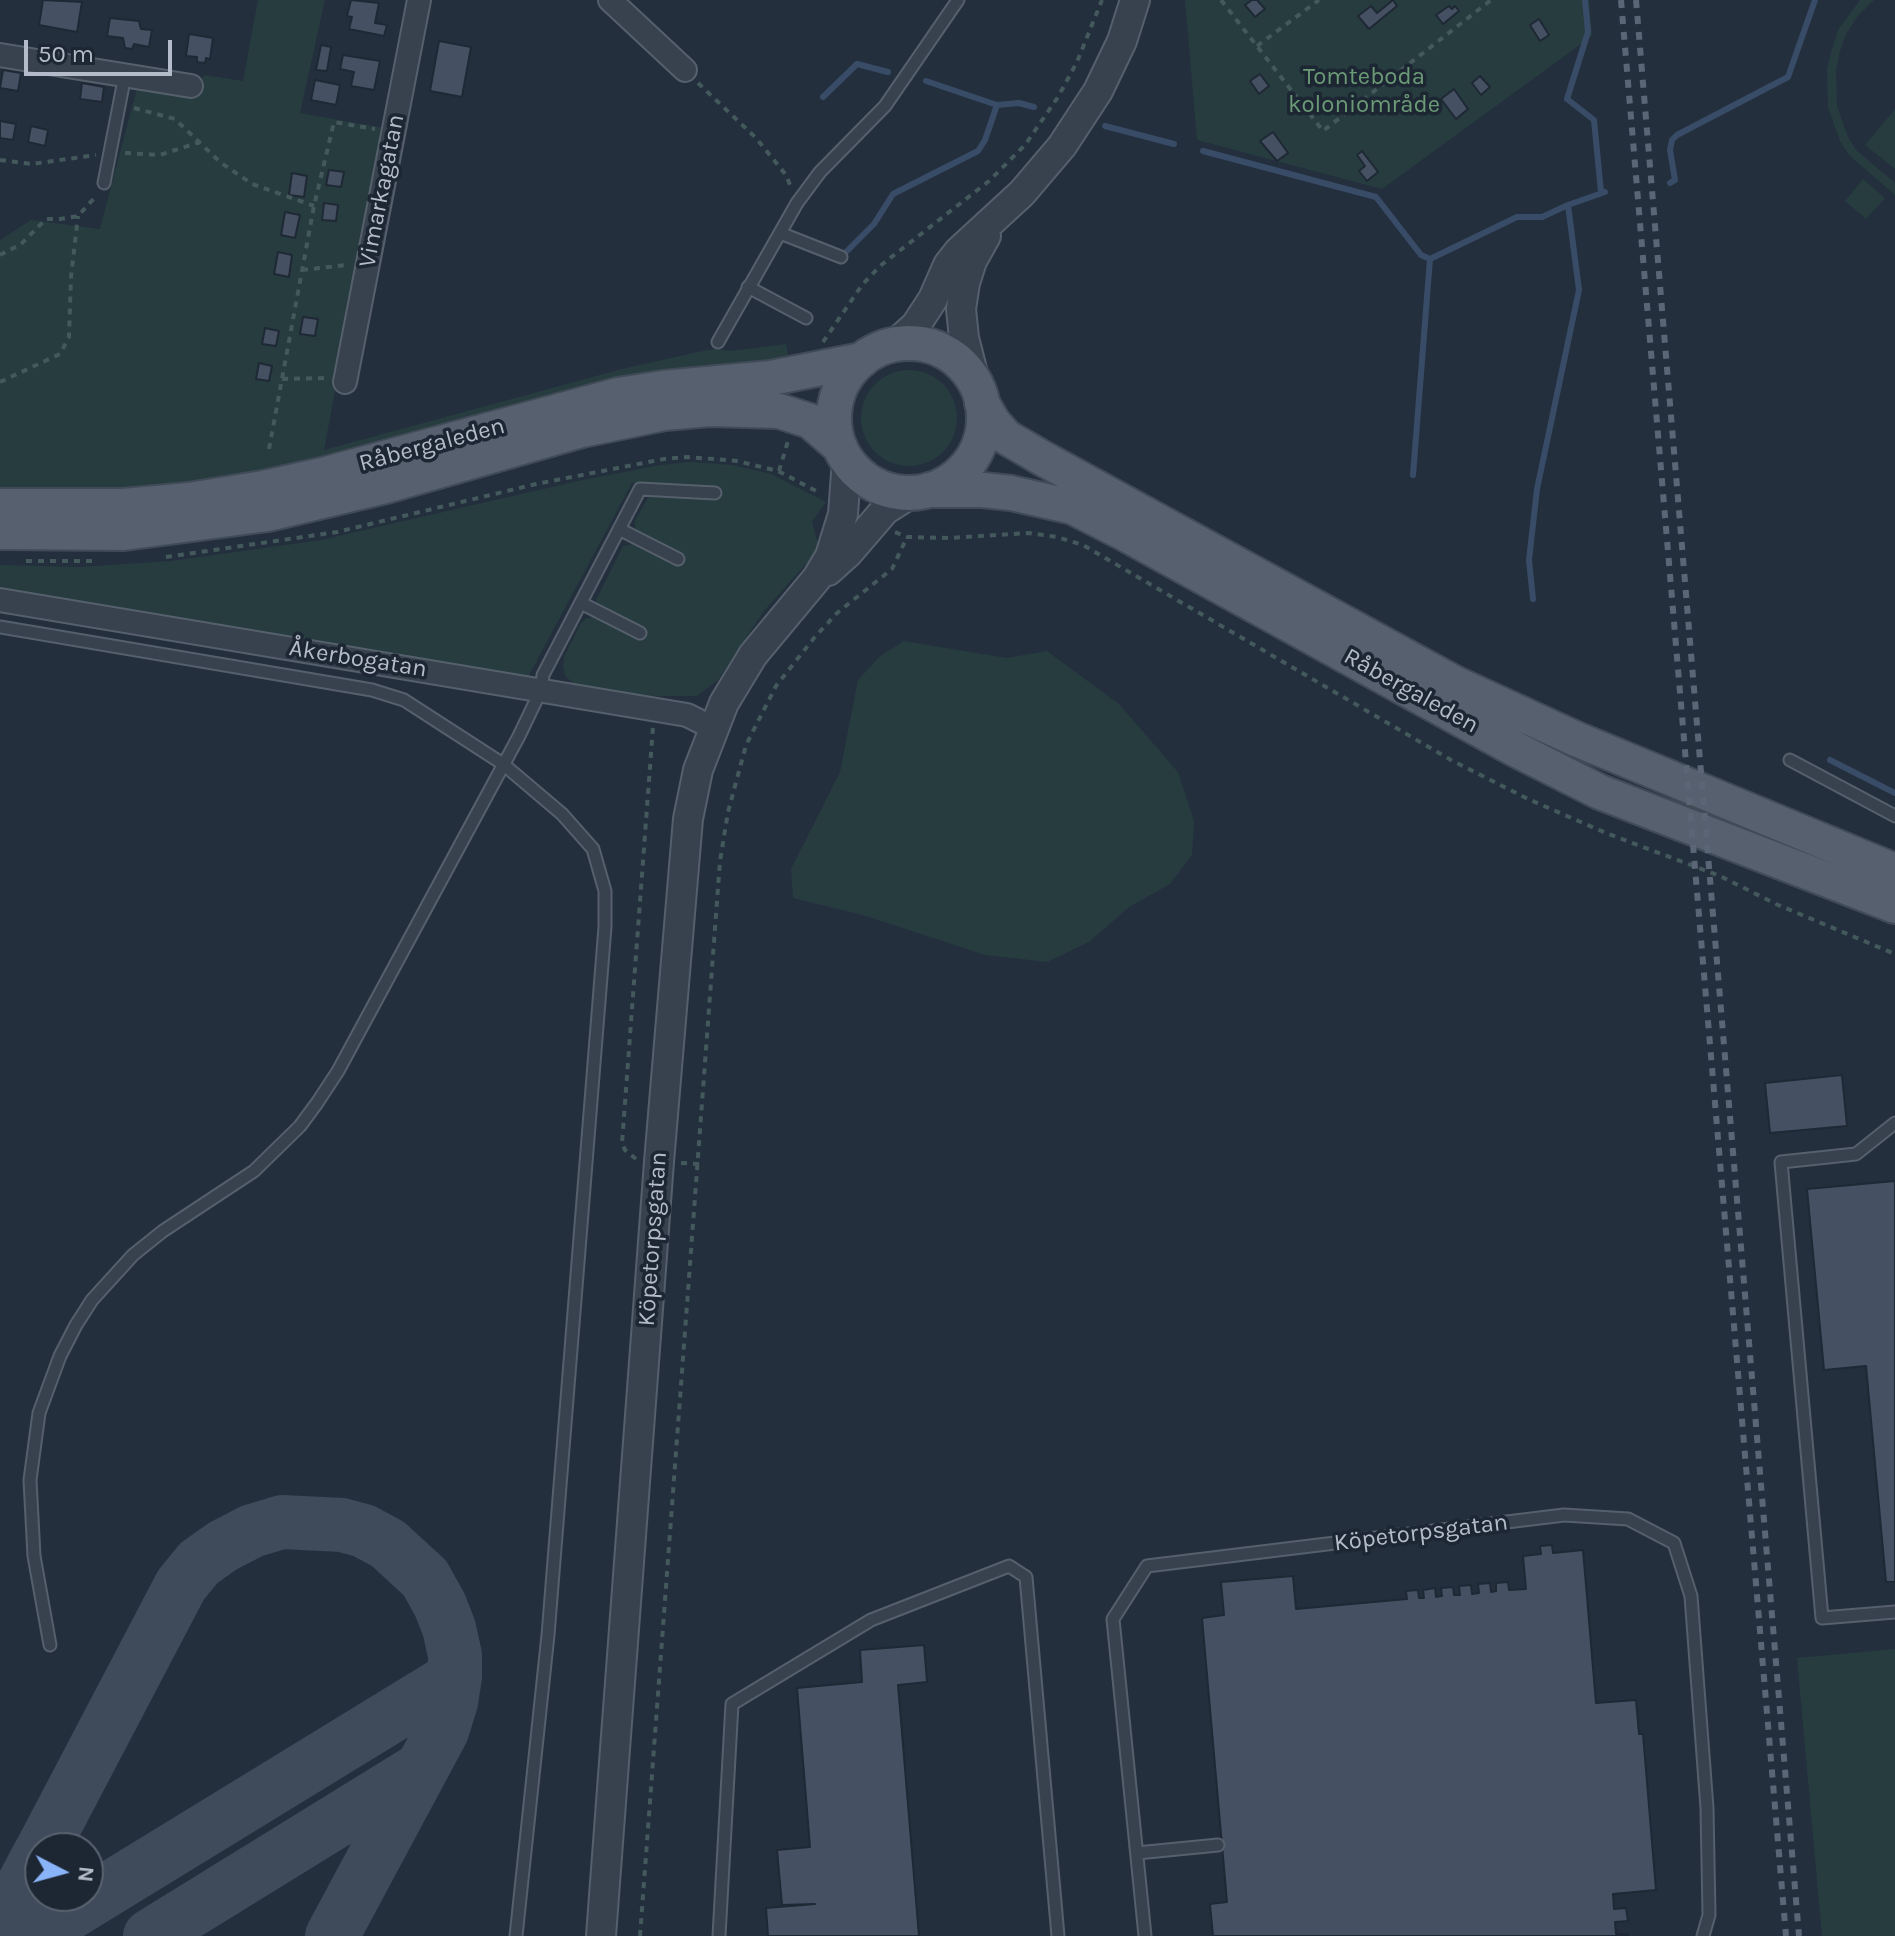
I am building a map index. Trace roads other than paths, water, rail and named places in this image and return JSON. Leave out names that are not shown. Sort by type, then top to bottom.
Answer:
[{"type":"main road","points":[[918,344],[942,351],[962,365],[979,394],[981,436],[973,457],[958,474],[921,491],[893,491],[875,485],[860,474],[844,453],[835,423],[837,400],[846,378],[862,360],[894,345],[918,344]]},
{"type":"main road","name":"Råbergaleden","points":[[0,506],[123,506],[249,490],[326,474],[618,395],[693,384],[771,378],[862,360]]},
{"type":"main road","name":"Råbergaleden","points":[[979,394],[993,422],[1006,437],[1454,683],[1576,739],[1895,871]]},
{"type":"main road","name":"Råbergaleden","points":[[0,532],[124,533],[268,514],[386,486],[582,430],[665,413],[709,409],[779,411],[810,421],[844,453]]},
{"type":"main road","name":"Råbergaleden","points":[[921,491],[983,490],[1073,507],[1515,749],[1600,792],[1895,906]]},
{"type":"street","name":"Vimarkagatan","points":[[346,380],[419,0]]},
{"type":"street","points":[[610,0],[685,70]]},
{"type":"street","points":[[894,345],[916,325],[933,299],[948,265],[959,251],[1022,193],[1062,146],[1098,91],[1122,41],[1135,0]]},
{"type":"street","points":[[0,55],[191,86]]},
{"type":"street","points":[[979,394],[964,338],[961,309],[972,261],[1000,214]]},
{"type":"street","name":"Köpetorpsgatan","points":[[601,1936],[688,819],[698,770],[724,703],[753,655],[817,578],[838,534],[843,514],[844,453]]},
{"type":"street","name":"Köpetorpsgatan","points":[[817,578],[834,568],[885,510],[921,491]]},
{"type":"street","name":"Åkerbogatan","points":[[0,600],[655,709],[687,715],[713,728]]},
{"type":"lane","points":[[718,342],[797,203],[820,172],[885,106],[958,0]]},
{"type":"lane","points":[[104,183],[125,75]]},
{"type":"lane","points":[[780,233],[841,257]]},
{"type":"lane","points":[[748,287],[806,318]]},
{"type":"lane","points":[[50,1645],[34,1556],[30,1480],[39,1413],[60,1356],[76,1325],[92,1300],[133,1255],[163,1231],[254,1171],[300,1126],[338,1071],[503,764],[541,690],[543,675],[640,489],[715,493]]},
{"type":"lane","points":[[619,529],[678,559]]},
{"type":"lane","points":[[581,603],[640,633]]},
{"type":"lane","points":[[0,627],[372,690],[404,700],[503,764],[562,814],[593,849],[605,891],[605,927],[548,1635],[516,1936]]},
{"type":"lane","points":[[1790,760],[1895,816]]},
{"type":"lane","points":[[1895,1123],[1856,1154],[1781,1162],[1822,1618],[1895,1612]]},
{"type":"lane","name":"Köpetorpsgatan","points":[[1145,1936],[1113,1619],[1147,1566],[1564,1515],[1628,1519],[1674,1543],[1691,1596],[1707,1808],[1709,1915],[1703,1936]]},
{"type":"lane","points":[[719,1936],[732,1704],[871,1620],[1009,1566],[1026,1577],[1058,1936]]},
{"type":"lane","points":[[1137,1853],[1218,1845]]},
{"type":"waterway","points":[[1585,0],[1588,32],[1567,99],[1594,120],[1601,192]]},
{"type":"waterway","points":[[1670,183],[1675,180],[1670,150],[1672,140],[1677,135],[1788,77],[1815,0]]},
{"type":"waterway","points":[[823,97],[857,64],[888,72]]},
{"type":"waterway","points":[[926,81],[997,105],[1019,103],[1034,107]]},
{"type":"waterway","points":[[847,251],[874,224],[893,194],[978,151],[997,105]]},
{"type":"waterway","points":[[1105,126],[1174,144]]},
{"type":"waterway","points":[[1203,151],[1376,197],[1421,255],[1430,259],[1517,217],[1542,217],[1605,192]]},
{"type":"waterway","points":[[1533,599],[1529,560],[1537,489],[1579,290],[1568,205]]},
{"type":"waterway","points":[[1413,475],[1430,259]]},
{"type":"waterway","points":[[1830,760],[1895,793]]},
{"type":"railway","points":[[1621,0],[1786,1936]]},
{"type":"railway","points":[[1636,0],[1799,1936]]},
{"type":"park label","name":"Tomteboda koloniområde","points":[[1364,91]]}]
